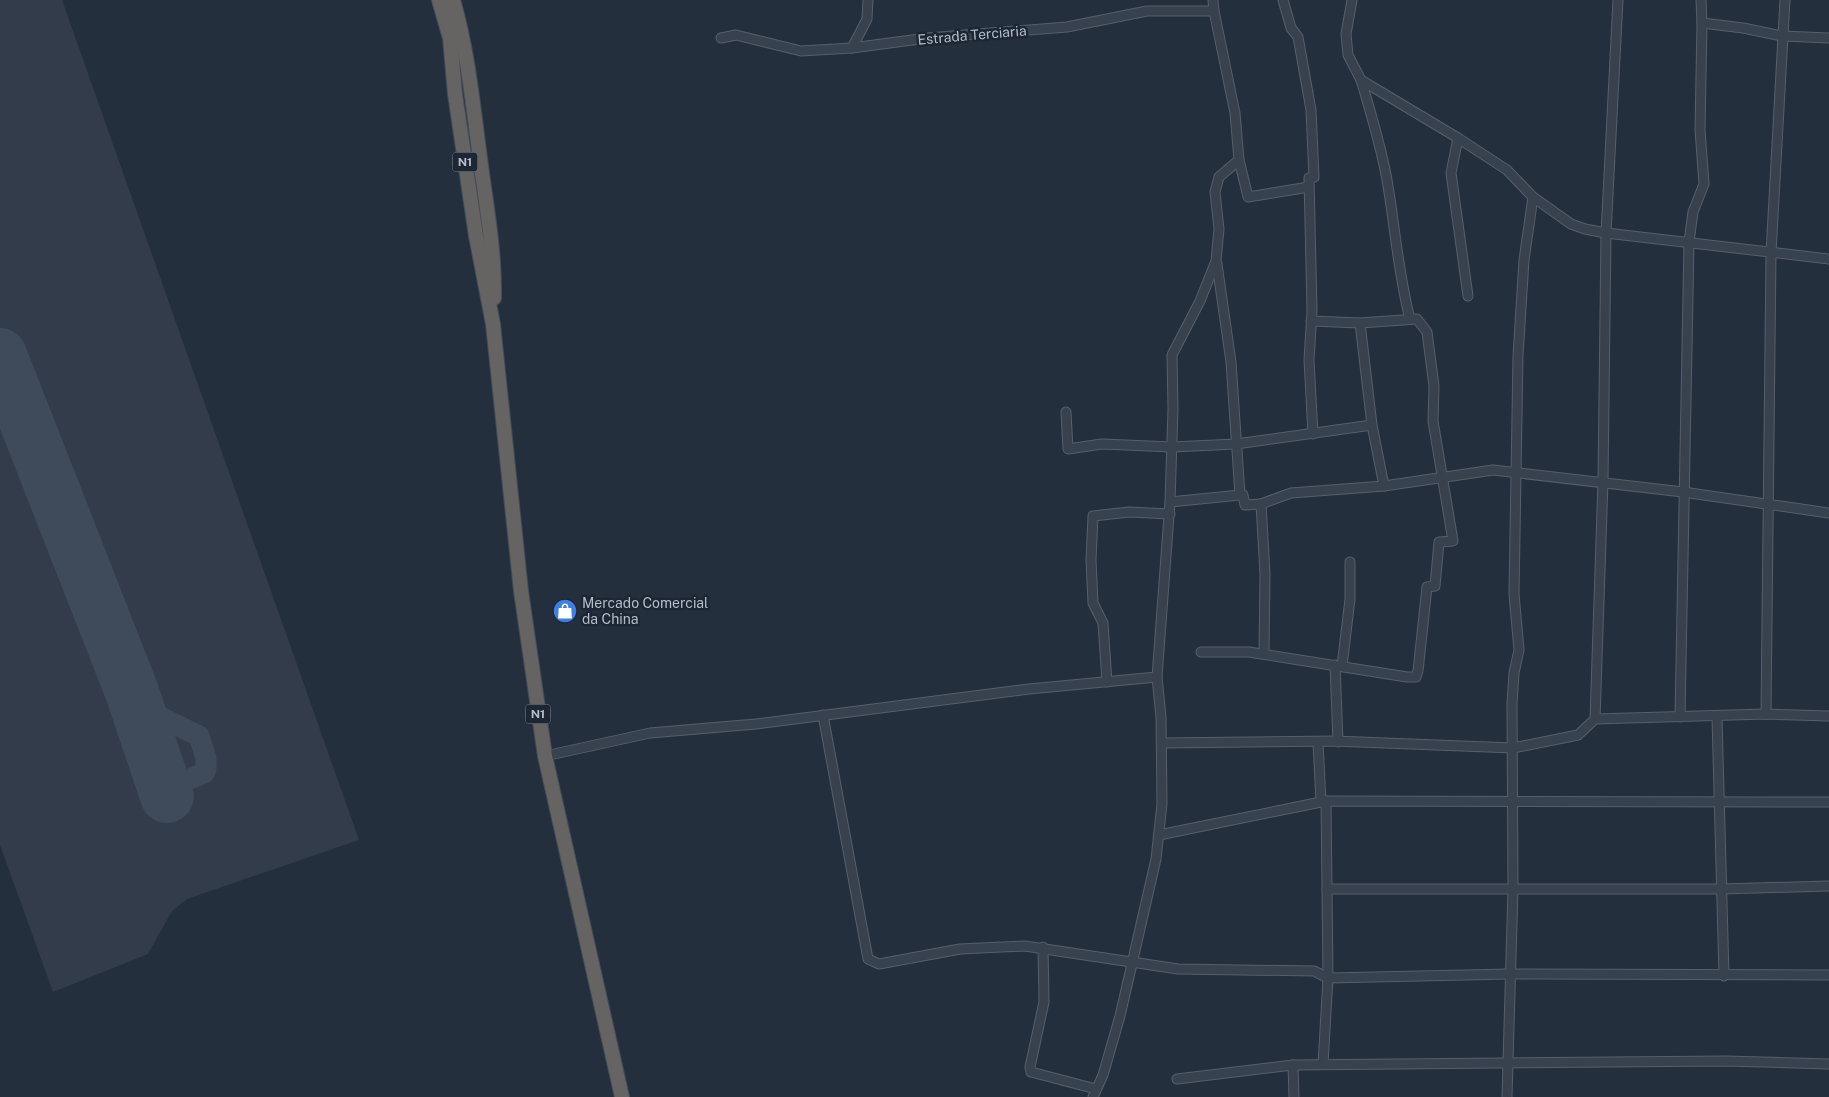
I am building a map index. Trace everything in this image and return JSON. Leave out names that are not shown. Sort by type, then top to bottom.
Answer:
[{"type":"highway","name":"N1","points":[[439,0],[450,38],[455,94],[474,227],[493,324],[521,592],[545,756],[622,1097]]},
{"type":"highway","name":"N1","points":[[453,0],[464,52],[495,266],[493,324]]},
{"type":"street","points":[[852,48],[862,32],[867,19],[868,0]]},
{"type":"street","points":[[1214,0],[1214,11],[1235,113],[1240,160],[1248,197],[1308,187]]},
{"type":"street","points":[[1283,0],[1291,28],[1298,37],[1311,110],[1314,177],[1309,178],[1308,187],[1310,360],[1313,434]]},
{"type":"street","points":[[1352,0],[1346,34],[1348,55],[1361,80],[1387,179],[1403,293],[1410,319]]},
{"type":"street","points":[[1680,717],[1689,242],[1693,212],[1704,184],[1700,130],[1701,0]]},
{"type":"street","points":[[1766,714],[1770,253],[1785,0]]},
{"type":"street","points":[[1595,719],[1603,482],[1606,232],[1615,1]]},
{"type":"street","name":"Estrada Terciaria","points":[[721,38],[736,35],[802,51],[852,48],[927,38],[1067,27],[1147,11],[1214,11]]},
{"type":"street","points":[[1702,23],[1743,28],[1782,36],[1829,38]]},
{"type":"street","points":[[1361,80],[1458,138],[1507,170],[1533,197],[1571,224],[1585,229],[1606,232],[1829,259]]},
{"type":"street","points":[[1458,138],[1451,172],[1468,296]]},
{"type":"street","points":[[1240,160],[1219,177],[1216,192],[1219,229],[1216,261],[1231,362],[1240,495]]},
{"type":"street","points":[[1507,1097],[1513,888],[1514,673],[1519,650],[1514,594],[1518,472],[1519,346],[1524,260],[1533,197]]},
{"type":"street","points":[[1043,947],[1044,1002],[1030,1072],[1094,1093],[1103,1075],[1120,1016],[1159,835],[1162,804],[1162,743],[1157,677],[1170,514],[1172,356],[1200,301],[1216,261]]},
{"type":"street","points":[[1201,652],[1264,654],[1416,676],[1427,587],[1435,586],[1439,542],[1453,541],[1433,421],[1434,386],[1427,332],[1417,319],[1360,323],[1311,321]]},
{"type":"street","points":[[1360,323],[1372,425],[1384,486]]},
{"type":"street","points":[[1066,412],[1068,449],[1129,444],[1172,447],[1236,444],[1372,425]]},
{"type":"street","points":[[1170,502],[1244,495],[1245,505],[1261,504],[1291,493],[1384,486],[1493,470],[1683,492],[1829,513]]},
{"type":"street","points":[[1261,504],[1265,574],[1264,654]]},
{"type":"street","points":[[1107,682],[1104,622],[1093,603],[1091,536],[1093,516],[1129,512],[1170,514]]},
{"type":"street","points":[[1338,742],[1338,666],[1350,599],[1350,562]]},
{"type":"street","points":[[545,756],[650,733],[756,724],[1157,677]]},
{"type":"street","points":[[1162,743],[1338,742],[1513,748],[1578,735],[1595,719],[1716,717],[1766,714],[1829,716]]},
{"type":"street","points":[[823,715],[868,959],[879,964],[960,949],[1025,946],[1132,960],[1178,969],[1314,971],[1328,978],[1510,974],[1829,975]]},
{"type":"street","points":[[1716,717],[1724,976]]},
{"type":"street","points":[[1318,742],[1324,801],[1327,888],[1328,978],[1322,1064]]},
{"type":"street","points":[[1159,835],[1324,801],[1829,802]]},
{"type":"street","points":[[1157,850],[1160,825]]},
{"type":"street","points":[[1327,888],[1721,889],[1829,886]]},
{"type":"street","points":[[1177,1079],[1293,1065],[1322,1064],[1726,1061],[1829,1064]]},
{"type":"street","points":[[1293,1065],[1294,1097]]},
{"type":"shaded area","points":[[0,0],[62,0],[359,840],[187,899],[172,911],[148,954],[53,992],[0,845]]},
{"type":"taxiway","points":[[132,692],[148,711],[199,736],[206,758],[204,773],[165,789]]},
{"type":"runway","points":[[0,355],[132,692],[167,796]]},
{"type":"place","name":"Mercado Comercial da China","points":[[565,611]]}]
